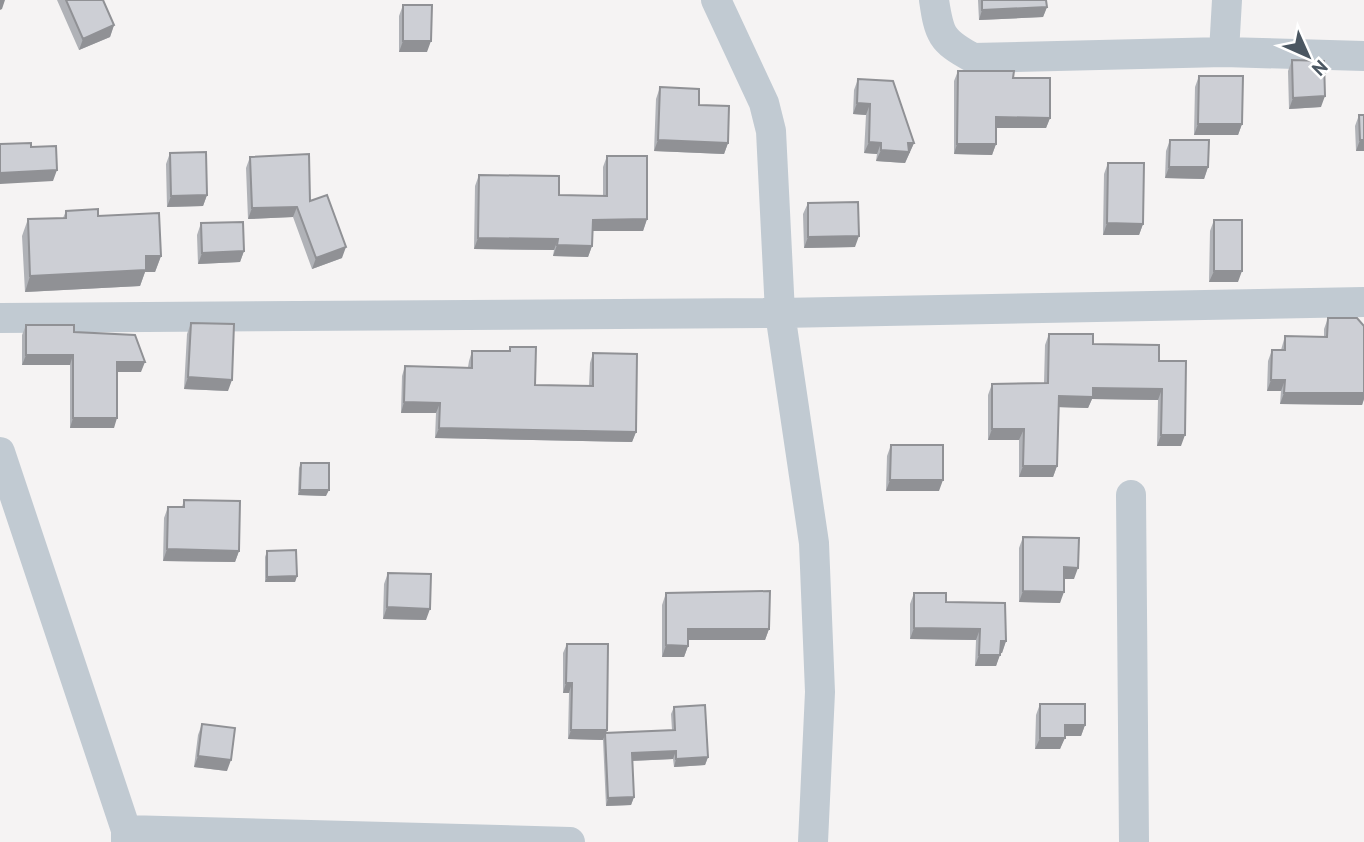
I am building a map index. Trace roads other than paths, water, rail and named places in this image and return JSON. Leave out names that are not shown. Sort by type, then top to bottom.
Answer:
[{"type":"street","points":[[716,0],[764,103],[771,131],[780,313],[814,544],[820,692],[813,842]]},
{"type":"street","points":[[934,0],[939,31],[955,48],[973,58],[1224,52],[1364,56]]},
{"type":"street","points":[[1224,52],[1227,0]]},
{"type":"street","points":[[0,318],[780,313],[1364,302]]},
{"type":"street","points":[[0,453],[126,836],[570,842]]},
{"type":"street","points":[[1131,495],[1134,842]]}]
